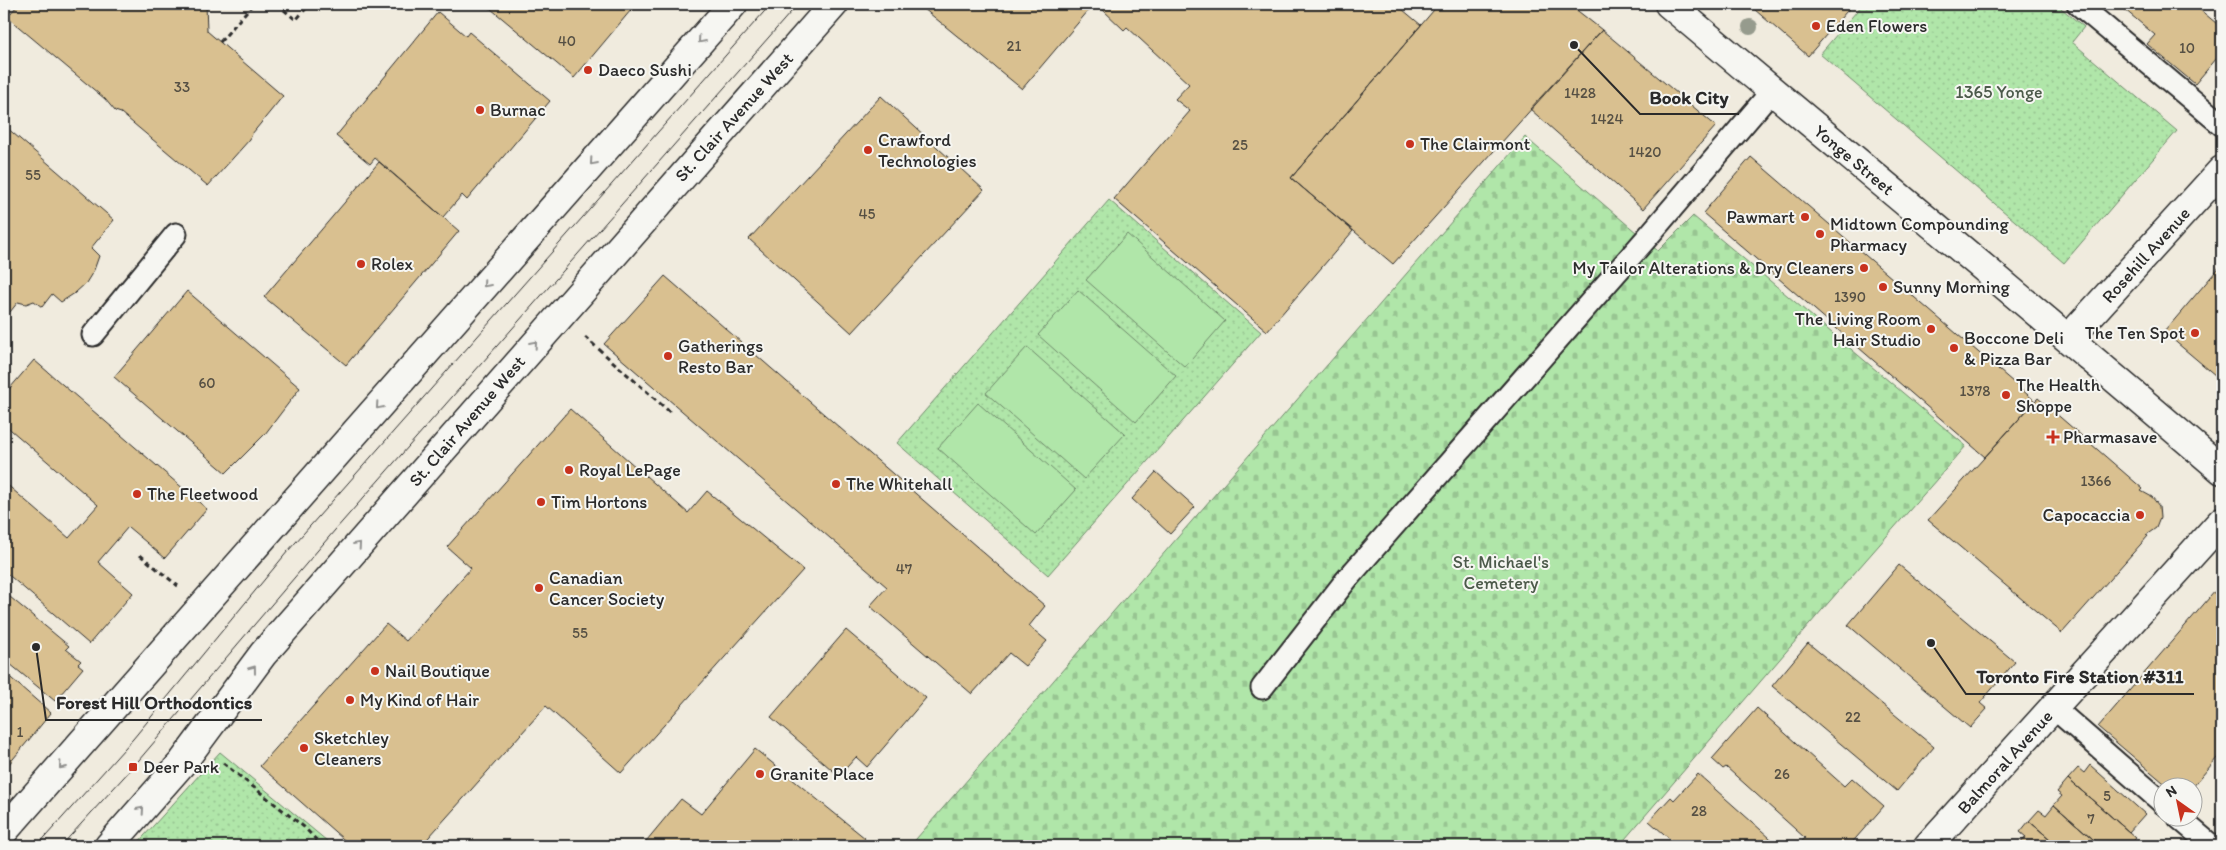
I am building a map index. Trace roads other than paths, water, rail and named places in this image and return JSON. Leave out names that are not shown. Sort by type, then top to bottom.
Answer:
[{"type":"main road","points":[[4,832],[733,4]]},
{"type":"main road","name":"St. Clair Avenue West","points":[[109,846],[182,763],[263,654],[834,4]]},
{"type":"main road","name":"Yonge Street","points":[[1669,4],[2069,338],[2222,470]]},
{"type":"main road","name":"Rosehill Avenue","points":[[2069,338],[2222,170]]},
{"type":"main road","name":"Balmoral Avenue","points":[[1928,846],[2222,521]]},
{"type":"lane","points":[[2078,4],[2222,125]]},
{"type":"lane","points":[[1262,688],[1347,580],[1645,240],[1772,91]]},
{"type":"lane","points":[[93,336],[176,234]]},
{"type":"lane","points":[[2054,708],[2154,795]]},
{"type":"lane","points":[[2191,828],[2212,846]]},
{"type":"tram line","points":[[37,846],[133,739],[288,551],[771,4]]},
{"type":"tram line","points":[[61,846],[133,767],[335,530],[798,4]]},
{"type":"place","name":"Eden Flowers","points":[[1816,26]]},
{"type":"place","name":"Book City","points":[[1574,45]]},
{"type":"place","name":"Daeco Sushi","points":[[588,70]]},
{"type":"place","name":"Burnac","points":[[480,110]]},
{"type":"place","name":"The Clairmont","points":[[1410,144]]},
{"type":"place","name":"Crawford Technologies","points":[[868,150]]},
{"type":"place","name":"Pawmart","points":[[1805,217]]},
{"type":"place","name":"Midtown Compounding Pharmacy","points":[[1820,234]]},
{"type":"place","name":"Rolex","points":[[361,264]]},
{"type":"place","name":"My Tailor Alterations & Dry Cleaners","points":[[1864,268]]},
{"type":"place","name":"Sunny Morning","points":[[1883,287]]},
{"type":"place","name":"The Living Room Hair Studio","points":[[1931,329]]},
{"type":"place","name":"The Ten Spot","points":[[2195,333]]},
{"type":"place","name":"Boccone Deli & Pizza Bar","points":[[1954,348]]},
{"type":"place","name":"Gatherings Resto Bar","points":[[668,356]]},
{"type":"place","name":"The Health Shoppe","points":[[2006,395]]},
{"type":"place","name":"Pharmasave","points":[[2053,437]]},
{"type":"place","name":"Royal LePage","points":[[569,470]]},
{"type":"place","name":"The Whitehall","points":[[836,484]]},
{"type":"place","name":"The Fleetwood","points":[[137,494]]},
{"type":"place","name":"Tim Hortons","points":[[541,502]]},
{"type":"place","name":"Capocaccia","points":[[2140,515]]},
{"type":"place","name":"Canadian Cancer Society","points":[[539,588]]},
{"type":"place","name":"Toronto Fire Station #311","points":[[1931,643]]},
{"type":"place","name":"Forest Hill Orthodontics","points":[[36,647]]},
{"type":"place","name":"Nail Boutique","points":[[375,671]]},
{"type":"place","name":"My Kind of Hair","points":[[350,700]]},
{"type":"place","name":"Sketchley Cleaners","points":[[304,748]]},
{"type":"place","name":"Deer Park","points":[[133,767]]},
{"type":"place","name":"Granite Place","points":[[760,774]]},
{"type":"park label","name":"1365 Yonge","points":[[1999,92]]},
{"type":"park label","name":"St. Michael's Cemetery","points":[[1501,572]]}]
